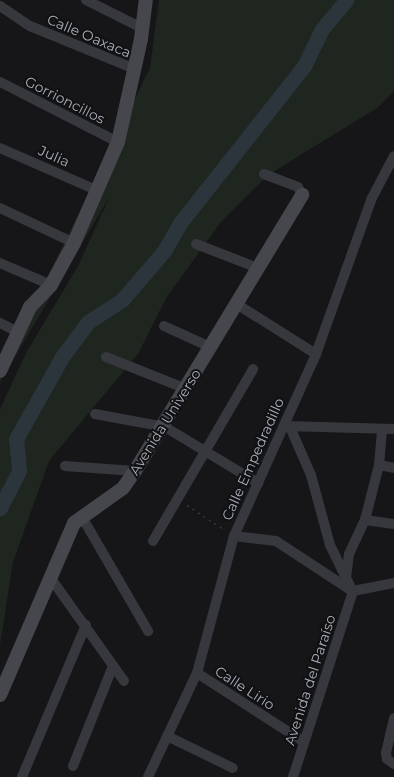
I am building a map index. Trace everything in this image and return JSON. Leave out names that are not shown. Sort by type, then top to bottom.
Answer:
[{"type":"street","points":[[86,0],[142,28]]},
{"type":"street","points":[[0,371],[30,308],[51,285],[74,243],[118,142],[134,70],[146,0]]},
{"type":"street","name":"Calle Oaxaca","points":[[4,9],[30,26],[134,70]]},
{"type":"street","name":"Gorrioncillos","points":[[0,82],[118,142]]},
{"type":"street","name":"Julia","points":[[0,148],[96,190]]},
{"type":"street","name":"Calle Empedradillo","points":[[148,777],[196,673],[234,536],[286,426],[316,354],[372,198],[394,156]]},
{"type":"street","points":[[264,174],[298,187],[302,195]]},
{"type":"street","name":"Avenida Universo","points":[[0,695],[52,580],[74,523],[123,488],[135,471],[165,427],[235,303],[302,195]]},
{"type":"street","points":[[0,208],[74,243]]},
{"type":"street","points":[[196,244],[258,268]]},
{"type":"street","points":[[0,263],[51,285]]},
{"type":"street","points":[[235,303],[316,354]]},
{"type":"street","points":[[0,324],[18,332]]},
{"type":"street","points":[[164,326],[210,347]]},
{"type":"street","points":[[106,356],[187,389]]},
{"type":"street","points":[[153,541],[252,369]]},
{"type":"street","points":[[95,414],[165,427],[258,482]]},
{"type":"street","points":[[353,592],[330,545],[311,475],[286,426],[394,429]]},
{"type":"street","points":[[346,578],[355,536],[365,520],[379,466],[382,429]]},
{"type":"street","points":[[65,466],[135,471]]},
{"type":"street","points":[[379,466],[394,468]]},
{"type":"street","points":[[82,516],[148,631]]},
{"type":"street","points":[[365,520],[394,524]]},
{"type":"street","points":[[234,536],[276,541],[353,592],[394,583]]},
{"type":"street","points":[[52,580],[86,625],[124,681]]},
{"type":"street","name":"Avenida del Paraíso","points":[[293,777],[353,592]]},
{"type":"street","points":[[22,777],[86,625]]},
{"type":"street","points":[[73,766],[113,666]]},
{"type":"street","name":"Calle Lirio","points":[[196,673],[304,742]]},
{"type":"street","points":[[390,762],[394,718]]},
{"type":"street","points":[[167,736],[233,768]]},
{"type":"path","points":[[178,499],[234,536]]},
{"type":"shaded area","points":[[159,0],[394,0],[394,91],[377,108],[268,175],[221,222],[166,298],[138,354],[49,461],[13,562],[0,645],[0,409],[26,353],[78,266],[110,196],[0,382],[0,374],[150,68]]},
{"type":"waterway","points":[[0,508],[19,471],[16,439],[62,357],[88,322],[122,300],[164,251],[180,223],[304,66],[322,29],[346,0]]}]
